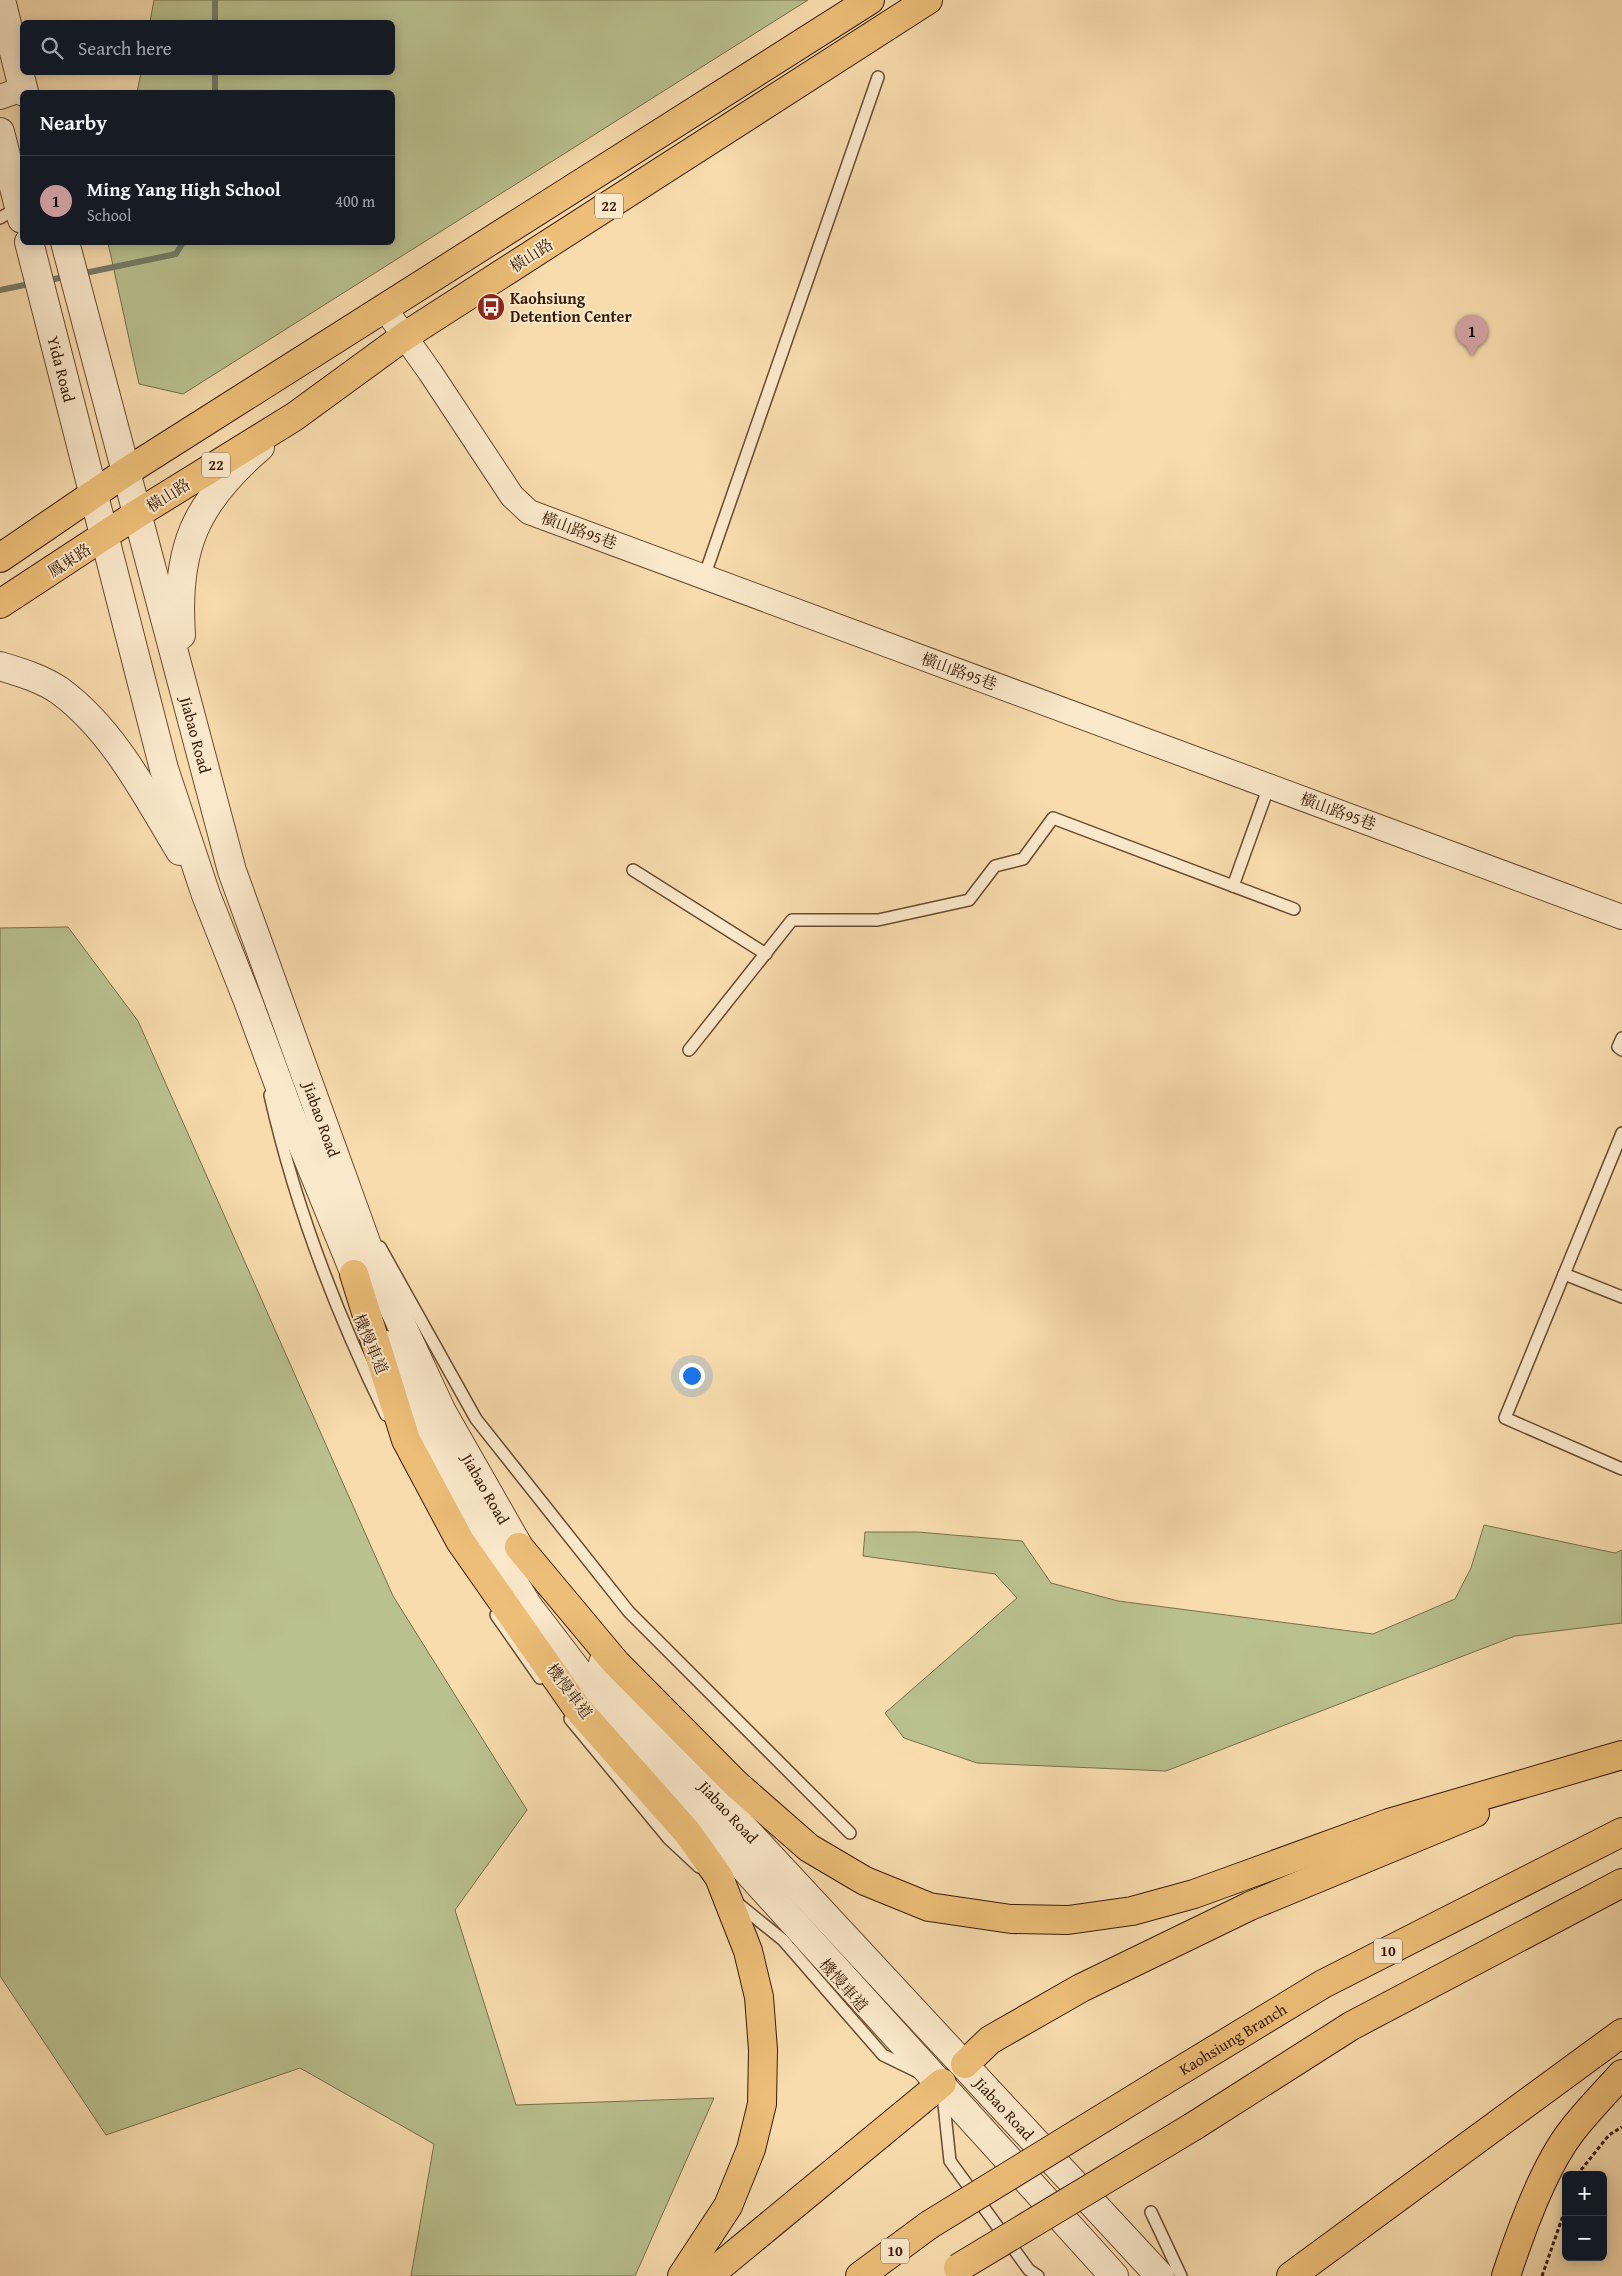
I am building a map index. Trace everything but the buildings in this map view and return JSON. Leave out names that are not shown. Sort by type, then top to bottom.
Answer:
[{"type":"main road","name":"22","points":[[0,558],[95,495],[126,472],[870,0]]},
{"type":"main road","name":"橫山路","points":[[137,514],[294,417],[405,336],[928,0]]},
{"type":"main road","name":"鳳東路","points":[[0,604],[137,514]]},
{"type":"main road","points":[[354,1274],[406,1440],[460,1541],[577,1708],[688,1832],[719,1878],[728,1895],[748,1951],[759,1997],[763,2050],[762,2104],[751,2149],[728,2206],[682,2276]]},
{"type":"main road","points":[[519,1547],[616,1663],[736,1784],[809,1848],[865,1881],[929,1906],[1010,1920],[1068,1920],[1132,1911],[1194,1894],[1389,1823],[1612,1758]]},
{"type":"main road","points":[[965,2064],[990,2040],[1081,1988],[1250,1906],[1612,1758]]},
{"type":"main road","name":"Kaohsiung Branch","points":[[860,2276],[929,2226],[1323,1984],[1622,1832]]},
{"type":"main road","points":[[952,2272],[1194,2126],[1351,2026],[1622,1883]]},
{"type":"main road","points":[[1291,2276],[1622,2033]]},
{"type":"main road","points":[[1506,2276],[1527,2218],[1548,2173],[1570,2133],[1622,2074]]},
{"type":"main road","points":[[708,2276],[942,2083]]},
{"type":"street","points":[[1,0],[16,93]]},
{"type":"street","points":[[0,132],[14,215]]},
{"type":"street","name":"Yida Road","points":[[30,245],[105,536]]},
{"type":"street","points":[[65,245],[126,472]]},
{"type":"street","name":"橫山路95巷","points":[[385,309],[512,496],[529,512],[1622,916]]},
{"type":"street","points":[[189,710],[178,604],[181,569],[189,538],[232,471],[294,417]]},
{"type":"street","name":"Jiabao Road","points":[[126,472],[232,870],[342,1179],[376,1270],[442,1412],[519,1547],[583,1638],[673,1752],[1160,2276]]},
{"type":"street","name":"Jiabao Road","points":[[105,536],[164,769],[206,895],[289,1112],[354,1274],[394,1364],[451,1479],[528,1606],[609,1712],[692,1809],[942,2083],[1114,2276]]},
{"type":"street","points":[[0,666],[37,679],[60,691],[98,727],[132,772],[206,895]]},
{"type":"street","points":[[942,2083],[965,2064]]},
{"type":"lane","points":[[704,577],[878,77]]},
{"type":"lane","points":[[1233,886],[1269,786]]},
{"type":"lane","points":[[689,1050],[792,920],[878,920],[969,900],[994,866],[1023,859],[1053,818],[1294,909]]},
{"type":"lane","points":[[633,870],[766,954]]},
{"type":"lane","name":"機慢車道","points":[[248,1001],[276,1120],[307,1230],[362,1366],[442,1528],[513,1642],[546,1687]]},
{"type":"lane","points":[[1622,1038],[1618,1047],[1622,1050]]},
{"type":"lane","points":[[1622,1133],[1505,1418],[1622,1470]]},
{"type":"lane","points":[[342,1179],[476,1419],[629,1612],[850,1833]]},
{"type":"lane","points":[[1564,1274],[1622,1297]]},
{"type":"lane","name":"機慢車道","points":[[563,1710],[669,1839],[728,1895],[783,1940],[883,2055],[942,2083]]},
{"type":"lane","points":[[942,2083],[950,2160],[1029,2270],[1038,2276]]},
{"type":"lane","points":[[1151,2212],[1181,2276]]},
{"type":"path","points":[[1580,2171],[1609,2135],[1622,2126]]},
{"type":"path","points":[[1542,2276],[1563,2216]]},
{"type":"green space","points":[[154,0],[808,0],[183,394],[139,384],[108,245],[395,245],[395,90],[137,90],[141,75],[395,75],[395,20],[150,20]]},
{"type":"green space","points":[[68,927],[138,1021],[393,1596],[527,1810],[455,1910],[516,2105],[714,2098],[635,2276],[411,2276],[434,2144],[300,2068],[106,2135],[0,1976],[0,928]]},
{"type":"green space","points":[[1484,1525],[1615,1553],[1622,1550],[1622,1623],[1515,1636],[1166,1771],[977,1763],[904,1738],[885,1713],[1017,1598],[995,1574],[863,1556],[865,1532],[918,1532],[1022,1541],[1051,1583],[1118,1601],[1373,1634],[1455,1599],[1471,1568]]},
{"type":"waterway","points":[[215,0],[215,20]]},
{"type":"waterway","points":[[215,75],[215,90]]},
{"type":"waterway","points":[[80,274],[176,254],[181,245]]},
{"type":"waterway","points":[[46,281],[68,276]]},
{"type":"waterway","points":[[0,290],[34,283]]},
{"type":"place","name":"Kaohsiung Detention Center","points":[[491,307]]},
{"type":"place","name":"Ming Yang High School","points":[[1472,356]]}]
